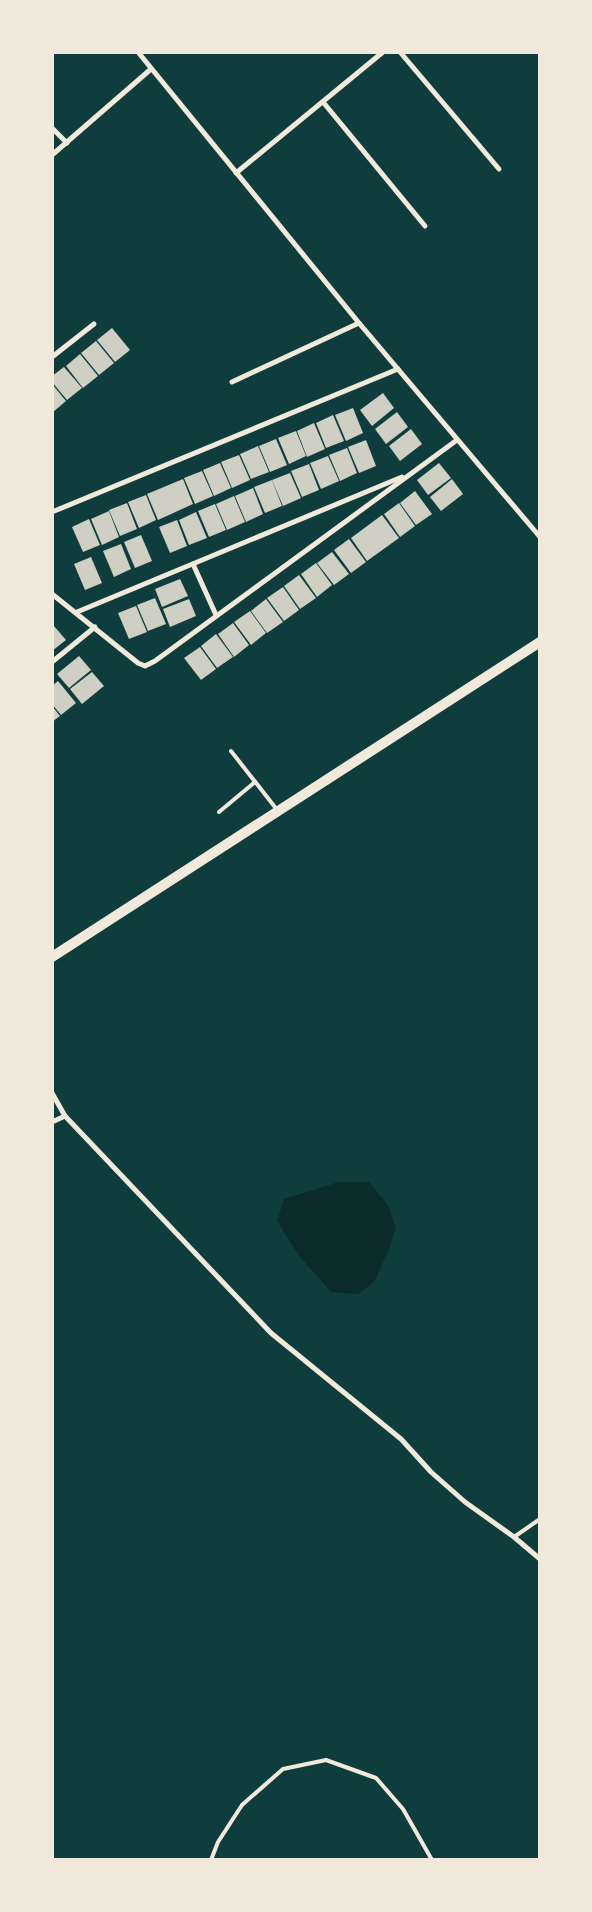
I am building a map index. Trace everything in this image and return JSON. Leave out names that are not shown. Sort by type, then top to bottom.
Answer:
[{"type":"main road","points":[[52,957],[540,642]]},
{"type":"street","points":[[138,52],[359,323],[540,537]]},
{"type":"street","points":[[236,173],[383,52]]},
{"type":"street","points":[[400,52],[499,169]]},
{"type":"street","points":[[52,155],[151,68]]},
{"type":"street","points":[[323,102],[426,226]]},
{"type":"street","points":[[52,128],[67,143]]},
{"type":"street","points":[[232,382],[359,323]]},
{"type":"street","points":[[52,357],[94,324]]},
{"type":"street","points":[[52,512],[398,369]]},
{"type":"street","points":[[52,594],[77,612],[138,663],[145,666],[155,661],[458,440]]},
{"type":"street","points":[[77,612],[412,473]]},
{"type":"street","points":[[193,564],[216,615]]},
{"type":"street","points":[[52,662],[95,627]]},
{"type":"street","points":[[52,1093],[65,1116],[271,1333],[401,1439],[431,1472],[465,1502],[514,1537],[540,1559]]},
{"type":"street","points":[[52,1122],[65,1116]]},
{"type":"lane","points":[[231,751],[278,811]]},
{"type":"lane","points":[[219,812],[255,782]]},
{"type":"lane","points":[[514,1537],[540,1519]]},
{"type":"lane","points":[[211,1860],[218,1842],[242,1805],[283,1769],[326,1760],[376,1778],[403,1809],[432,1860]]},
{"type":"water","points":[[339,1182],[369,1182],[387,1204],[396,1227],[390,1247],[374,1282],[359,1294],[331,1292],[299,1256],[277,1221],[284,1199]]},
{"type":"building","points":[[112,328],[130,350],[115,362],[97,340]]},
{"type":"building","points":[[96,341],[114,363],[99,375],[81,353]]},
{"type":"building","points":[[80,354],[98,376],[83,388],[66,366]]},
{"type":"building","points":[[64,367],[82,388],[67,400],[52,382],[52,376]]},
{"type":"building","points":[[52,384],[66,401],[52,413]]},
{"type":"building","points":[[383,393],[394,408],[372,426],[360,410]]},
{"type":"building","points":[[353,408],[363,433],[346,441],[335,415]]},
{"type":"building","points":[[397,412],[408,427],[386,444],[375,429]]},
{"type":"building","points":[[333,415],[344,441],[326,448],[316,423]]},
{"type":"building","points":[[314,423],[325,449],[307,457],[297,431]]},
{"type":"building","points":[[411,429],[422,444],[400,461],[389,446]]},
{"type":"building","points":[[296,431],[306,456],[289,464],[278,438]]},
{"type":"building","points":[[276,439],[287,465],[270,472],[259,446]]},
{"type":"building","points":[[366,440],[376,466],[359,473],[348,447]]},
{"type":"building","points":[[258,446],[269,472],[251,479],[240,454]]},
{"type":"building","points":[[347,448],[357,473],[340,481],[329,455]]},
{"type":"building","points":[[239,455],[250,480],[232,488],[221,462]]},
{"type":"building","points":[[328,456],[339,481],[321,489],[310,463]]},
{"type":"building","points":[[220,463],[231,488],[214,496],[203,470]]},
{"type":"building","points":[[439,463],[451,478],[428,495],[417,480]]},
{"type":"building","points":[[309,464],[319,490],[302,497],[291,471]]},
{"type":"building","points":[[202,471],[213,496],[195,504],[184,478]]},
{"type":"building","points":[[290,473],[301,498],[283,506],[272,480]]},
{"type":"building","points":[[183,479],[193,504],[158,520],[147,494]]},
{"type":"building","points":[[452,479],[463,494],[441,511],[430,497]]},
{"type":"building","points":[[272,480],[282,506],[265,513],[254,487]]},
{"type":"building","points":[[253,488],[263,514],[246,522],[235,496]]},
{"type":"building","points":[[415,491],[432,514],[416,525],[400,503]]},
{"type":"building","points":[[146,495],[156,520],[139,528],[128,502]]},
{"type":"building","points":[[234,496],[245,522],[227,530],[216,504]]},
{"type":"building","points":[[127,503],[137,529],[120,536],[109,510]]},
{"type":"building","points":[[399,503],[415,526],[400,537],[384,514]]},
{"type":"building","points":[[215,504],[226,530],[209,537],[198,511]]},
{"type":"building","points":[[109,511],[119,537],[102,545],[91,519]]},
{"type":"building","points":[[196,512],[207,538],[189,545],[179,520]]},
{"type":"building","points":[[382,515],[399,538],[367,561],[351,538]]},
{"type":"building","points":[[89,519],[100,545],[83,552],[72,527]]},
{"type":"building","points":[[177,520],[187,546],[170,553],[159,527]]},
{"type":"building","points":[[141,535],[152,561],[135,568],[124,542]]},
{"type":"building","points":[[349,539],[366,562],[351,573],[334,550]]},
{"type":"building","points":[[121,544],[131,569],[114,577],[103,551]]},
{"type":"building","points":[[332,552],[349,574],[334,585],[317,563]]},
{"type":"building","points":[[91,557],[102,583],[85,590],[74,564]]},
{"type":"building","points":[[316,563],[332,585],[317,597],[301,574]]},
{"type":"building","points":[[299,575],[316,598],[300,609],[284,586]]},
{"type":"building","points":[[180,579],[188,596],[162,607],[155,589]]},
{"type":"building","points":[[283,587],[299,610],[284,621],[267,598]]},
{"type":"building","points":[[155,598],[166,624],[148,631],[137,605]]},
{"type":"building","points":[[189,599],[196,616],[170,627],[163,609]]},
{"type":"building","points":[[266,599],[283,622],[267,633],[251,611]]},
{"type":"building","points":[[136,606],[147,632],[129,639],[118,613]]},
{"type":"building","points":[[250,611],[266,633],[251,645],[234,622]]},
{"type":"building","points":[[233,623],[249,645],[234,657],[218,634]]},
{"type":"building","points":[[54,626],[66,640],[52,651],[52,627]]},
{"type":"building","points":[[216,634],[233,657],[217,668],[201,646]]},
{"type":"building","points":[[200,647],[216,669],[201,680],[184,658]]},
{"type":"building","points":[[79,656],[91,670],[69,688],[57,674]]},
{"type":"building","points":[[92,672],[104,686],[82,704],[70,689]]},
{"type":"building","points":[[58,681],[76,703],[61,715],[52,704],[52,686]]},
{"type":"building","points":[[52,706],[60,716],[52,722]]}]
